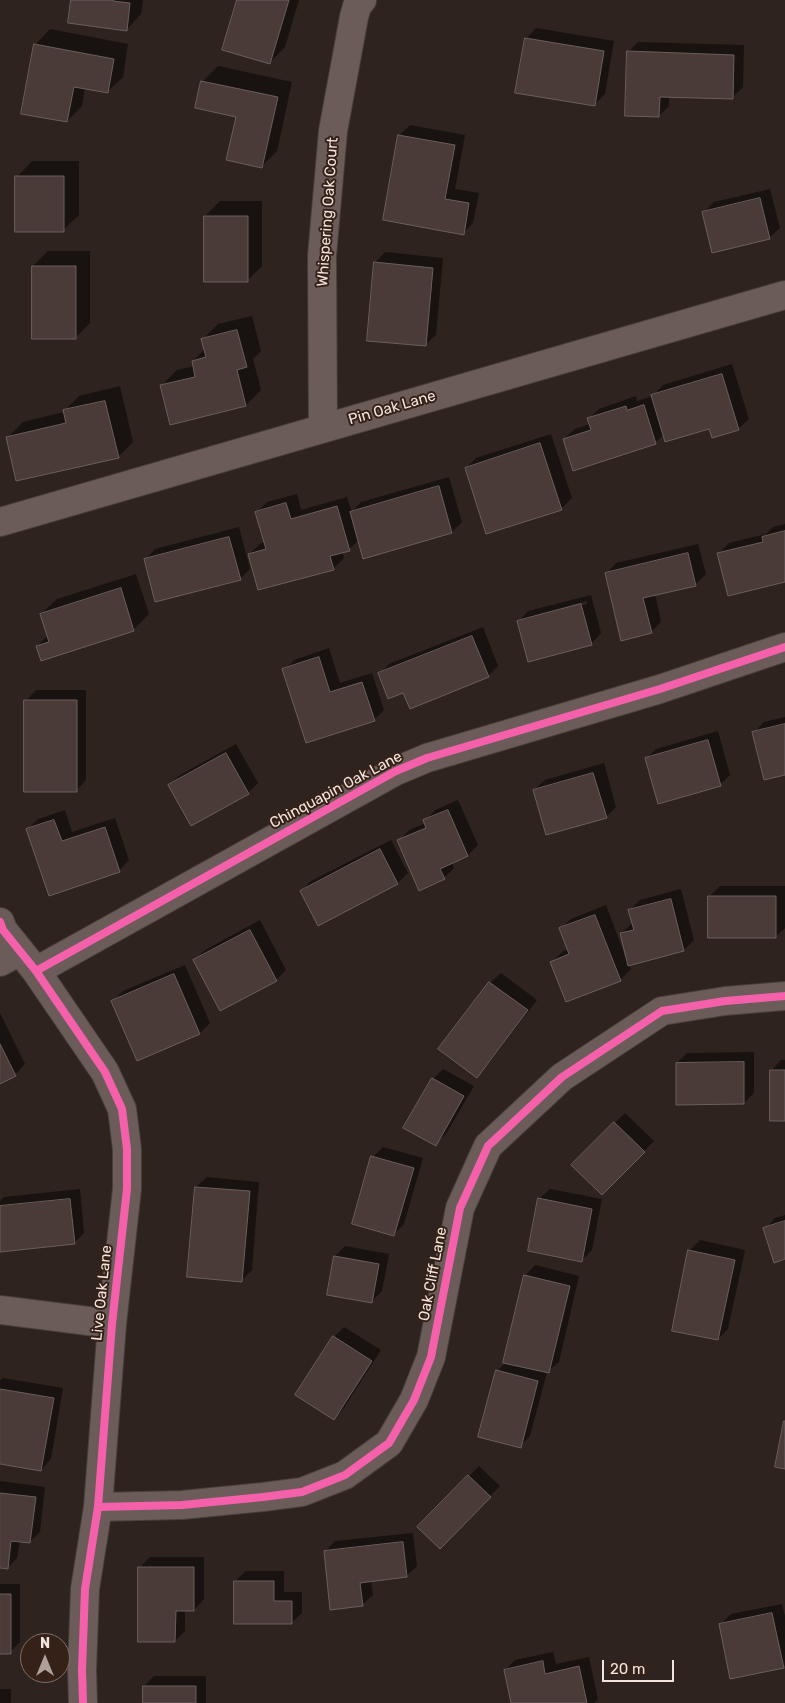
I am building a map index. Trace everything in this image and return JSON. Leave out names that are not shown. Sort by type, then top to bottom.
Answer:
[{"type":"street","name":"Whispering Oak Court","points":[[323,428],[322,256],[333,132],[354,17],[357,6],[362,0]]},
{"type":"street","name":"Pin Oak Lane","points":[[0,522],[785,295]]},
{"type":"street","name":"Chinquapin Oak Lane","points":[[19,961],[396,771],[428,758],[660,689],[785,647]]},
{"type":"street","name":"Live Oak Lane","points":[[0,922],[19,961],[105,1072],[122,1109],[127,1149],[127,1189],[112,1324],[98,1507],[86,1589],[82,1670],[83,1703]]},
{"type":"street","name":"Oak Cliff Lane","points":[[98,1507],[182,1505],[302,1492],[345,1475],[389,1443],[417,1393],[431,1358],[460,1208],[488,1146],[562,1076],[662,1011],[725,1001],[785,996]]},
{"type":"street","points":[[0,1310],[112,1324]]},
{"type":"building","points":[[71,0],[113,0],[130,3],[127,31],[68,23]]},
{"type":"building","points":[[237,0],[289,0],[270,64],[222,50]]},
{"type":"building","points":[[525,38],[604,51],[595,106],[515,93]]},
{"type":"building","points":[[34,44],[114,59],[108,93],[74,87],[67,122],[21,114]]},
{"type":"building","points":[[627,51],[734,55],[733,99],[660,97],[659,117],[625,116]]},
{"type":"building","points":[[201,81],[278,97],[262,168],[226,160],[236,117],[195,108]]},
{"type":"building","points":[[398,135],[455,145],[445,199],[469,203],[464,235],[383,220]]},
{"type":"building","points":[[15,176],[64,176],[64,232],[15,232]]},
{"type":"building","points":[[760,198],[770,239],[712,253],[702,212]]},
{"type":"building","points":[[204,216],[248,216],[248,282],[204,282]]},
{"type":"building","points":[[374,262],[433,268],[426,346],[367,341]]},
{"type":"building","points":[[32,266],[76,266],[76,339],[32,339]]},
{"type":"building","points":[[237,330],[247,367],[237,370],[246,406],[170,425],[160,385],[195,377],[192,361],[206,357],[201,339]]},
{"type":"building","points":[[722,374],[739,430],[712,438],[709,429],[665,442],[651,395]]},
{"type":"building","points":[[105,401],[119,458],[16,481],[6,437],[66,423],[63,410]]},
{"type":"building","points":[[644,405],[656,444],[573,471],[563,439],[591,430],[587,418],[626,406],[627,410]]},
{"type":"building","points":[[540,443],[562,510],[486,534],[465,468]]},
{"type":"building","points":[[439,486],[452,533],[363,559],[350,512]]},
{"type":"building","points":[[286,503],[291,519],[337,506],[350,551],[330,556],[334,570],[258,590],[248,554],[266,549],[255,512]]},
{"type":"building","points":[[785,531],[785,582],[728,596],[717,553],[763,542],[762,537]]},
{"type":"building","points":[[229,537],[241,580],[155,602],[144,559]]},
{"type":"building","points":[[688,553],[696,586],[643,598],[652,633],[621,641],[605,573]]},
{"type":"building","points":[[121,588],[134,631],[41,661],[36,646],[49,642],[40,614]]},
{"type":"building","points":[[581,604],[592,645],[528,662],[517,621]]},
{"type":"building","points":[[472,636],[489,677],[410,709],[403,693],[388,699],[378,673]]},
{"type":"building","points":[[319,657],[330,692],[362,682],[375,721],[306,743],[282,669]]},
{"type":"building","points":[[24,700],[77,700],[77,792],[24,792]]},
{"type":"building","points":[[785,724],[785,775],[764,780],[752,732]]},
{"type":"building","points":[[708,740],[721,786],[658,804],[645,758]]},
{"type":"building","points":[[226,753],[249,794],[191,826],[168,785]]},
{"type":"building","points":[[593,773],[607,818],[546,835],[533,790]]},
{"type":"building","points":[[448,810],[468,856],[440,869],[445,879],[419,891],[397,840],[426,828],[423,820]]},
{"type":"building","points":[[54,820],[62,841],[105,827],[120,872],[49,896],[26,829]]},
{"type":"building","points":[[380,849],[398,884],[318,926],[300,891]]},
{"type":"building","points":[[708,896],[776,896],[776,938],[708,938]]},
{"type":"building","points":[[671,899],[684,951],[628,966],[620,933],[634,930],[628,910]]},
{"type":"building","points":[[595,915],[621,981],[566,1002],[550,962],[569,954],[559,928]]},
{"type":"building","points":[[250,930],[277,981],[220,1011],[193,960]]},
{"type":"building","points":[[174,974],[200,1034],[137,1061],[111,1001]]},
{"type":"building","points":[[489,982],[528,1010],[477,1078],[438,1049]]},
{"type":"building","points":[[0,1044],[16,1076],[0,1084]]},
{"type":"building","points":[[744,1062],[744,1104],[676,1105],[676,1063]]},
{"type":"building","points":[[770,1070],[785,1070],[785,1121],[770,1121]]},
{"type":"building","points":[[432,1078],[464,1096],[436,1146],[403,1128]]},
{"type":"building","points":[[614,1122],[645,1152],[602,1195],[571,1165]]},
{"type":"building","points":[[371,1156],[414,1168],[394,1236],[352,1224]]},
{"type":"building","points":[[195,1187],[250,1191],[242,1282],[187,1277]]},
{"type":"building","points":[[538,1198],[592,1209],[582,1262],[528,1251]]},
{"type":"building","points":[[70,1199],[75,1244],[0,1252],[0,1206]]},
{"type":"building","points":[[785,1221],[785,1259],[774,1263],[763,1228]]},
{"type":"building","points":[[688,1250],[735,1260],[718,1340],[672,1331]]},
{"type":"building","points":[[334,1256],[379,1264],[372,1303],[327,1295]]},
{"type":"building","points":[[524,1275],[570,1286],[549,1373],[503,1363]]},
{"type":"building","points":[[333,1336],[372,1361],[334,1420],[295,1395]]},
{"type":"building","points":[[496,1370],[538,1381],[521,1448],[478,1437]]},
{"type":"building","points":[[0,1389],[54,1398],[41,1471],[0,1464]]},
{"type":"building","points":[[785,1421],[785,1469],[775,1467]]},
{"type":"building","points":[[468,1475],[491,1497],[440,1549],[417,1527]]},
{"type":"building","points":[[0,1493],[36,1497],[30,1543],[11,1541],[8,1569],[0,1568]]},
{"type":"building","points":[[403,1542],[407,1577],[360,1583],[363,1606],[330,1610],[324,1551]]},
{"type":"building","points":[[138,1567],[194,1567],[194,1611],[176,1611],[175,1642],[138,1642]]},
{"type":"building","points":[[234,1581],[274,1581],[274,1601],[292,1601],[292,1624],[234,1624]]},
{"type":"building","points":[[0,1594],[11,1594],[11,1654],[0,1654]]},
{"type":"building","points":[[772,1613],[784,1668],[730,1679],[719,1624]]},
{"type":"building","points":[[543,1661],[545,1674],[579,1666],[587,1703],[511,1703],[504,1670]]},
{"type":"building","points":[[143,1686],[196,1686],[196,1703],[143,1703]]},
{"type":"cycle path","points":[[36,971],[396,771],[427,758],[660,689],[785,647]]},
{"type":"cycle path","points":[[0,922],[3,930],[36,971],[105,1072],[122,1109],[127,1149],[127,1189],[112,1324],[98,1507],[85,1589],[82,1670],[83,1703]]},
{"type":"cycle path","points":[[98,1507],[182,1505],[302,1492],[345,1475],[389,1443],[414,1400],[431,1357],[460,1208],[488,1146],[562,1077],[662,1011],[725,1001],[785,996]]}]
